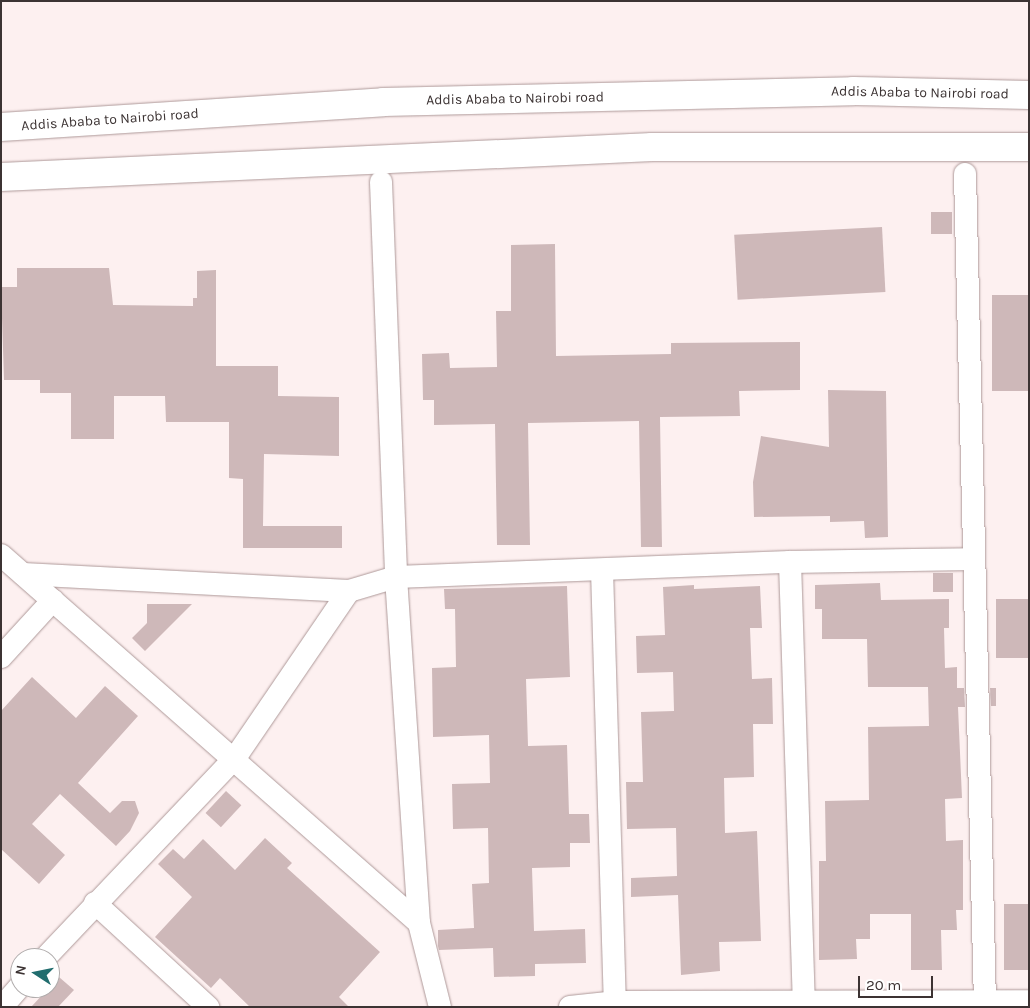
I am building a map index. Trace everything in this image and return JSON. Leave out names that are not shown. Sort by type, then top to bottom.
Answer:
[{"type":"highway","name":"Addis Ababa to Nairobi road","points":[[1,127],[383,102],[853,91],[1029,94]]},
{"type":"highway","points":[[1,177],[652,147],[1029,147]]},
{"type":"street","points":[[965,174],[984,1004]]},
{"type":"street","points":[[381,182],[396,577],[419,923],[440,1007]]},
{"type":"street","points":[[1,556],[235,758],[419,923]]},
{"type":"street","points":[[23,574],[349,590],[396,577],[790,562],[973,558]]},
{"type":"street","points":[[790,562],[804,1004]]},
{"type":"street","points":[[602,570],[616,1002]]},
{"type":"street","points":[[55,948],[95,903],[235,758],[349,590]]},
{"type":"street","points":[[1,657],[53,600]]},
{"type":"street","points":[[95,903],[208,1007]]},
{"type":"street","points":[[570,1007],[616,1002],[984,1004],[1029,1000]]},
{"type":"building","points":[[931,212],[952,212],[952,234],[931,234]]},
{"type":"building","points":[[882,227],[885,292],[738,300],[734,235]]},
{"type":"building","points":[[555,244],[556,356],[671,354],[671,343],[800,342],[800,390],[739,391],[740,416],[660,417],[662,547],[641,547],[639,421],[528,423],[530,545],[497,545],[495,424],[434,425],[434,400],[423,400],[422,354],[449,353],[450,368],[497,367],[496,311],[511,311],[511,245]]},
{"type":"building","points":[[17,268],[109,268],[113,305],[193,306],[193,298],[197,298],[197,271],[216,270],[216,366],[278,366],[278,396],[339,397],[339,456],[264,454],[263,526],[342,526],[342,548],[243,548],[243,479],[229,478],[229,422],[166,422],[165,396],[114,396],[114,439],[71,439],[71,393],[40,393],[40,380],[4,380],[1,287],[17,287]]},
{"type":"building","points":[[992,295],[1029,295],[1029,391],[992,391]]},
{"type":"building","points":[[828,390],[886,391],[888,537],[865,538],[864,521],[830,522],[830,516],[754,517],[753,482],[761,436],[829,447]]},
{"type":"building","points":[[933,573],[953,573],[953,592],[933,592]]},
{"type":"building","points":[[880,583],[881,600],[949,599],[949,628],[944,628],[945,668],[957,667],[957,688],[964,688],[965,707],[958,707],[962,798],[945,799],[946,841],[963,840],[963,910],[956,910],[957,930],[941,930],[942,970],[911,970],[911,914],[870,914],[870,939],[856,939],[857,959],[819,960],[819,861],[826,861],[825,801],[869,800],[868,727],[929,726],[928,687],[868,687],[867,639],[822,639],[822,609],[815,609],[815,585]]},
{"type":"building","points":[[694,585],[694,589],[760,586],[762,628],[750,628],[752,679],[772,678],[773,724],[753,724],[754,777],[724,778],[725,833],[757,831],[761,941],[719,942],[720,971],[681,975],[678,895],[631,897],[631,878],[677,876],[676,828],[627,829],[626,782],[643,782],[641,712],[674,711],[673,672],[637,673],[636,636],[665,635],[663,587]]},
{"type":"building","points":[[567,586],[570,677],[526,679],[528,746],[567,745],[569,814],[589,814],[590,843],[570,843],[570,867],[532,868],[534,931],[585,929],[586,963],[535,964],[535,976],[494,977],[493,948],[439,950],[438,946],[438,930],[474,928],[472,884],[489,883],[488,828],[453,829],[452,784],[490,783],[489,735],[433,737],[432,668],[456,667],[455,609],[445,609],[444,589]]},
{"type":"building","points":[[996,599],[1029,599],[1029,658],[996,658]]},
{"type":"building","points":[[147,604],[192,604],[145,651],[132,638],[147,623]]},
{"type":"building","points":[[32,677],[76,718],[105,686],[138,716],[78,783],[110,813],[122,801],[135,801],[139,813],[130,831],[116,846],[60,794],[32,824],[65,855],[39,884],[1,849],[1,711]]},
{"type":"building","points":[[990,688],[996,688],[996,706],[991,706]]},
{"type":"building","points":[[226,791],[241,805],[221,827],[206,813]]},
{"type":"building","points":[[265,838],[292,863],[287,868],[380,952],[339,997],[349,1007],[250,1007],[220,978],[211,988],[155,937],[192,897],[158,864],[173,849],[184,859],[203,839],[235,870]]},
{"type":"building","points":[[1004,904],[1029,904],[1029,970],[1004,970]]},
{"type":"building","points":[[60,978],[74,990],[58,1007],[31,1007],[39,998],[60,998]]}]
